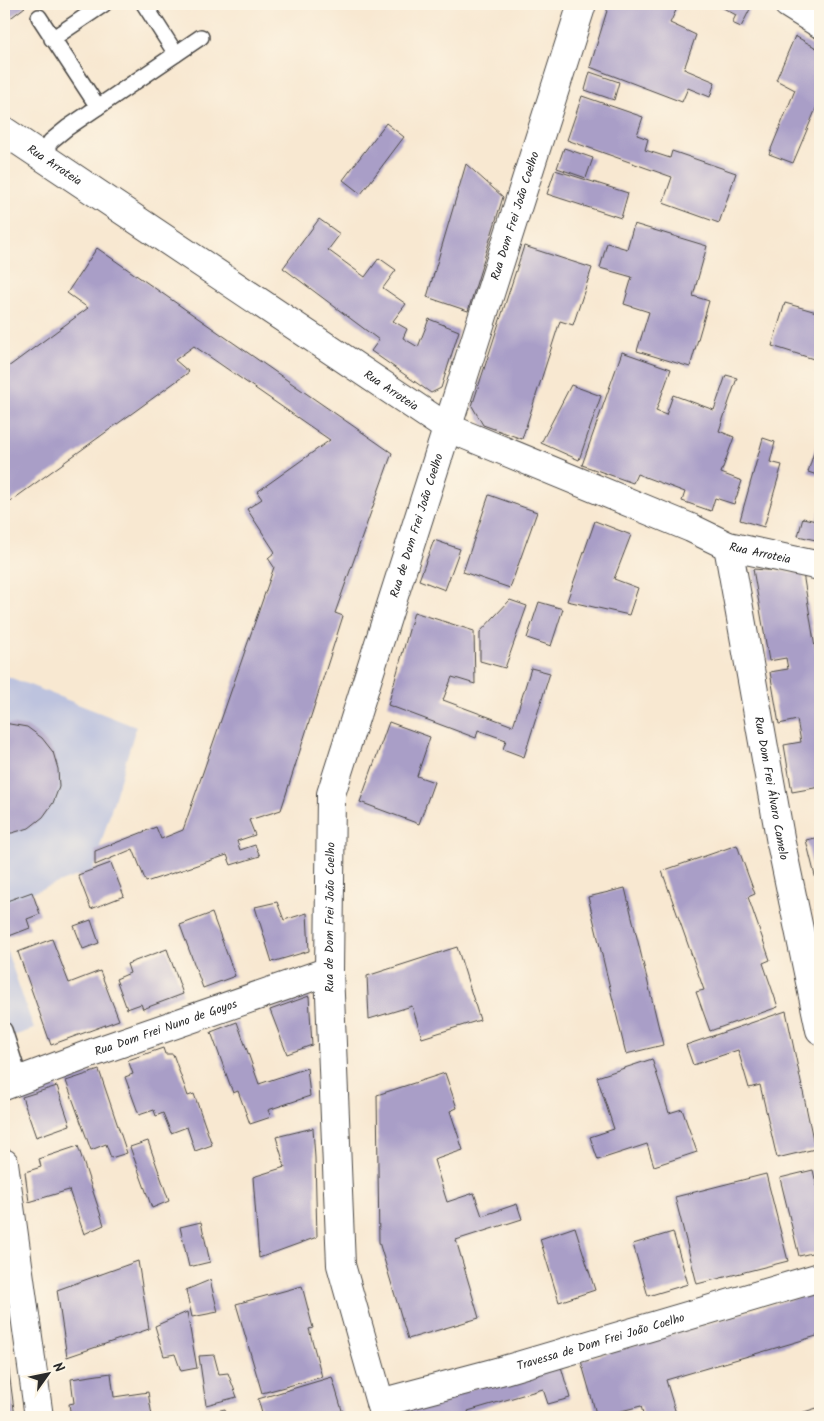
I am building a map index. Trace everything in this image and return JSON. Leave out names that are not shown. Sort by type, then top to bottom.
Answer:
[{"type":"street","name":"Rua Dom Frei João Coelho","points":[[446,427],[582,4]]},
{"type":"street","points":[[788,4],[820,24]]},
{"type":"street","name":"Rua Arroteia","points":[[4,131],[446,427],[690,528],[728,546],[820,566]]},
{"type":"street","name":"Rua de Dom Frei João Coelho","points":[[382,1410],[342,1265],[329,971],[331,794],[446,427]]},
{"type":"street","name":"Rua Dom Frei Álvaro Camelo","points":[[728,546],[781,843],[820,1030]]},
{"type":"street","name":"Rua Dom Frei Nuno de Goyos","points":[[12,1083],[95,1052],[329,971]]},
{"type":"street","points":[[4,1163],[39,1417]]},
{"type":"street","name":"Travessa de Dom Frei João Coelho","points":[[382,1410],[504,1370],[820,1277]]},
{"type":"lane","points":[[52,39],[104,4]]},
{"type":"lane","points":[[144,4],[176,54]]},
{"type":"lane","points":[[39,17],[98,107]]},
{"type":"lane","points":[[41,156],[51,141],[200,37]]},
{"type":"lane","points":[[4,1030],[12,1083]]},
{"type":"shaded area","points":[[4,675],[136,727],[93,870],[4,903]]},
{"type":"shaded area","points":[[4,943],[34,1029],[4,1039]]},
{"type":"building","points":[[4,4],[19,4],[25,7],[4,23]]},
{"type":"building","points":[[609,4],[679,4],[670,23],[696,35],[684,69],[715,82],[710,97],[688,88],[682,102],[590,67]]},
{"type":"building","points":[[716,4],[746,4],[751,7],[741,27],[732,23],[736,15]]},
{"type":"building","points":[[795,36],[820,50],[820,99],[793,163],[769,154],[795,90],[776,80]]},
{"type":"building","points":[[590,72],[619,82],[614,100],[585,90]]},
{"type":"building","points":[[582,96],[643,117],[637,135],[648,139],[645,150],[670,158],[672,151],[736,173],[719,223],[663,203],[672,177],[567,140]]},
{"type":"building","points":[[386,123],[404,137],[361,194],[343,180]]},
{"type":"building","points":[[564,148],[593,158],[586,178],[557,168]]},
{"type":"building","points":[[466,164],[503,197],[468,311],[427,297]]},
{"type":"building","points":[[555,170],[628,193],[621,218],[547,194]]},
{"type":"building","points":[[319,219],[340,234],[328,250],[365,277],[379,258],[396,270],[383,288],[406,304],[393,321],[407,329],[403,338],[418,347],[429,319],[459,331],[441,388],[431,393],[371,351],[379,340],[283,268]]},
{"type":"building","points":[[634,224],[707,246],[693,296],[709,301],[690,367],[637,351],[649,312],[624,304],[632,277],[600,268],[607,243],[627,249]]},
{"type":"building","points":[[524,246],[592,268],[573,325],[560,321],[522,439],[483,425],[472,406]]},
{"type":"building","points":[[97,248],[392,453],[335,613],[343,616],[281,810],[249,820],[255,835],[237,841],[240,850],[255,845],[260,856],[231,865],[227,855],[146,882],[133,849],[95,865],[95,851],[156,827],[161,839],[183,830],[274,567],[268,558],[275,552],[247,509],[262,499],[257,492],[330,440],[194,346],[175,360],[189,372],[4,506],[4,370],[88,308],[67,293]]},
{"type":"building","points":[[785,303],[820,313],[820,361],[772,346]]},
{"type":"building","points":[[622,352],[671,369],[656,411],[666,415],[673,395],[714,410],[726,375],[737,378],[719,431],[734,437],[721,473],[742,481],[734,504],[715,498],[711,511],[682,501],[685,492],[637,474],[633,483],[582,465]]},
{"type":"building","points":[[571,385],[601,396],[579,460],[541,443]]},
{"type":"building","points":[[820,432],[820,476],[808,472]]},
{"type":"building","points":[[763,438],[775,442],[770,462],[782,465],[764,527],[740,520]]},
{"type":"building","points":[[489,495],[537,512],[510,588],[463,572]]},
{"type":"building","points":[[820,509],[820,541],[798,536],[803,518],[816,521]]},
{"type":"building","points":[[595,521],[631,535],[614,579],[638,588],[629,615],[567,601]]},
{"type":"building","points":[[434,540],[460,549],[445,590],[419,580]]},
{"type":"building","points":[[753,569],[803,573],[820,679],[820,787],[792,792],[784,745],[801,742],[797,720],[779,724],[770,672],[788,669],[786,658],[769,661]]},
{"type":"building","points":[[510,600],[527,606],[505,668],[480,661],[480,632]]},
{"type":"building","points":[[539,602],[563,609],[551,646],[527,638]]},
{"type":"building","points":[[414,612],[474,631],[475,684],[452,677],[443,700],[513,726],[531,668],[550,673],[524,757],[503,749],[506,740],[478,730],[476,738],[388,705]]},
{"type":"building","points":[[389,722],[430,737],[417,776],[434,782],[419,824],[360,802]]},
{"type":"building","points":[[4,723],[27,727],[42,738],[53,752],[58,769],[59,787],[53,803],[43,817],[29,828],[12,833],[4,833]]},
{"type":"building","points":[[820,837],[820,896],[806,840]]},
{"type":"building","points":[[737,845],[755,894],[748,897],[770,960],[763,963],[778,1007],[710,1031],[696,992],[704,990],[662,871]]},
{"type":"building","points":[[111,863],[124,896],[91,909],[78,875]]},
{"type":"building","points":[[625,888],[663,1045],[626,1054],[588,897]]},
{"type":"building","points":[[32,892],[40,914],[27,919],[30,928],[4,938],[4,902]]},
{"type":"building","points":[[277,902],[284,920],[307,913],[309,951],[272,962],[255,907]]},
{"type":"building","points":[[212,913],[235,976],[203,988],[180,925]]},
{"type":"building","points":[[91,920],[99,943],[83,949],[74,926]]},
{"type":"building","points":[[52,939],[69,983],[100,971],[119,1020],[51,1045],[18,952]]},
{"type":"building","points":[[457,947],[480,1020],[422,1038],[412,1006],[369,1019],[367,976]]},
{"type":"building","points":[[167,949],[183,994],[143,1009],[141,1004],[127,1009],[116,979],[130,973],[127,964]]},
{"type":"building","points":[[309,996],[312,1045],[287,1054],[270,1010]]},
{"type":"building","points":[[786,1011],[815,1149],[777,1158],[760,1085],[749,1088],[738,1050],[693,1065],[686,1045]]},
{"type":"building","points":[[237,1022],[259,1084],[307,1068],[310,1096],[268,1110],[271,1117],[250,1124],[238,1091],[233,1093],[211,1032]]},
{"type":"building","points":[[163,1048],[165,1054],[173,1054],[188,1096],[194,1094],[212,1145],[195,1151],[187,1127],[171,1133],[163,1113],[156,1116],[154,1110],[139,1115],[125,1077],[133,1074],[128,1060]]},
{"type":"building","points":[[652,1059],[669,1113],[682,1109],[697,1152],[654,1166],[647,1144],[598,1160],[590,1137],[614,1129],[597,1077]]},
{"type":"building","points":[[99,1070],[127,1153],[111,1158],[106,1144],[91,1150],[66,1081]]},
{"type":"building","points":[[445,1073],[457,1108],[450,1111],[463,1150],[434,1160],[447,1202],[474,1193],[482,1216],[517,1204],[522,1219],[456,1240],[479,1318],[408,1339],[379,1242],[377,1095]]},
{"type":"building","points":[[57,1086],[70,1125],[36,1137],[22,1097]]},
{"type":"building","points":[[313,1128],[317,1237],[259,1258],[253,1177],[285,1167],[276,1137]]},
{"type":"building","points":[[148,1141],[169,1201],[152,1208],[130,1147]]},
{"type":"building","points":[[78,1146],[104,1225],[84,1234],[69,1190],[29,1202],[25,1172],[41,1167],[39,1159]]},
{"type":"building","points":[[813,1170],[820,1201],[820,1251],[799,1256],[780,1178]]},
{"type":"building","points":[[766,1174],[788,1261],[697,1284],[675,1197]]},
{"type":"building","points":[[201,1222],[210,1262],[189,1267],[180,1227]]},
{"type":"building","points":[[575,1227],[595,1290],[559,1302],[540,1239]]},
{"type":"building","points":[[673,1232],[688,1284],[648,1296],[633,1244]]},
{"type":"building","points":[[138,1261],[149,1329],[67,1357],[57,1290]]},
{"type":"building","points":[[210,1280],[218,1312],[192,1317],[186,1290]]},
{"type":"building","points":[[302,1286],[313,1328],[309,1329],[322,1377],[262,1393],[236,1304]]},
{"type":"building","points":[[820,1291],[820,1335],[666,1380],[677,1417],[644,1417],[641,1406],[597,1417],[581,1361]]},
{"type":"building","points":[[187,1312],[197,1368],[181,1371],[175,1354],[164,1356],[155,1326]]},
{"type":"building","points":[[5,1341],[15,1417],[4,1417]]},
{"type":"building","points":[[214,1355],[219,1374],[228,1373],[237,1397],[206,1405],[199,1356]]},
{"type":"building","points":[[560,1363],[570,1398],[548,1404],[543,1389],[468,1411],[470,1417],[406,1417],[404,1408]]},
{"type":"building","points":[[111,1373],[114,1397],[148,1392],[152,1416],[71,1417],[69,1404],[74,1403],[71,1379]]},
{"type":"building","points":[[332,1377],[344,1417],[263,1417],[258,1399]]},
{"type":"building","points":[[820,1407],[820,1417],[788,1417]]},
{"type":"building","points":[[225,1409],[227,1417],[209,1417],[208,1413]]}]
